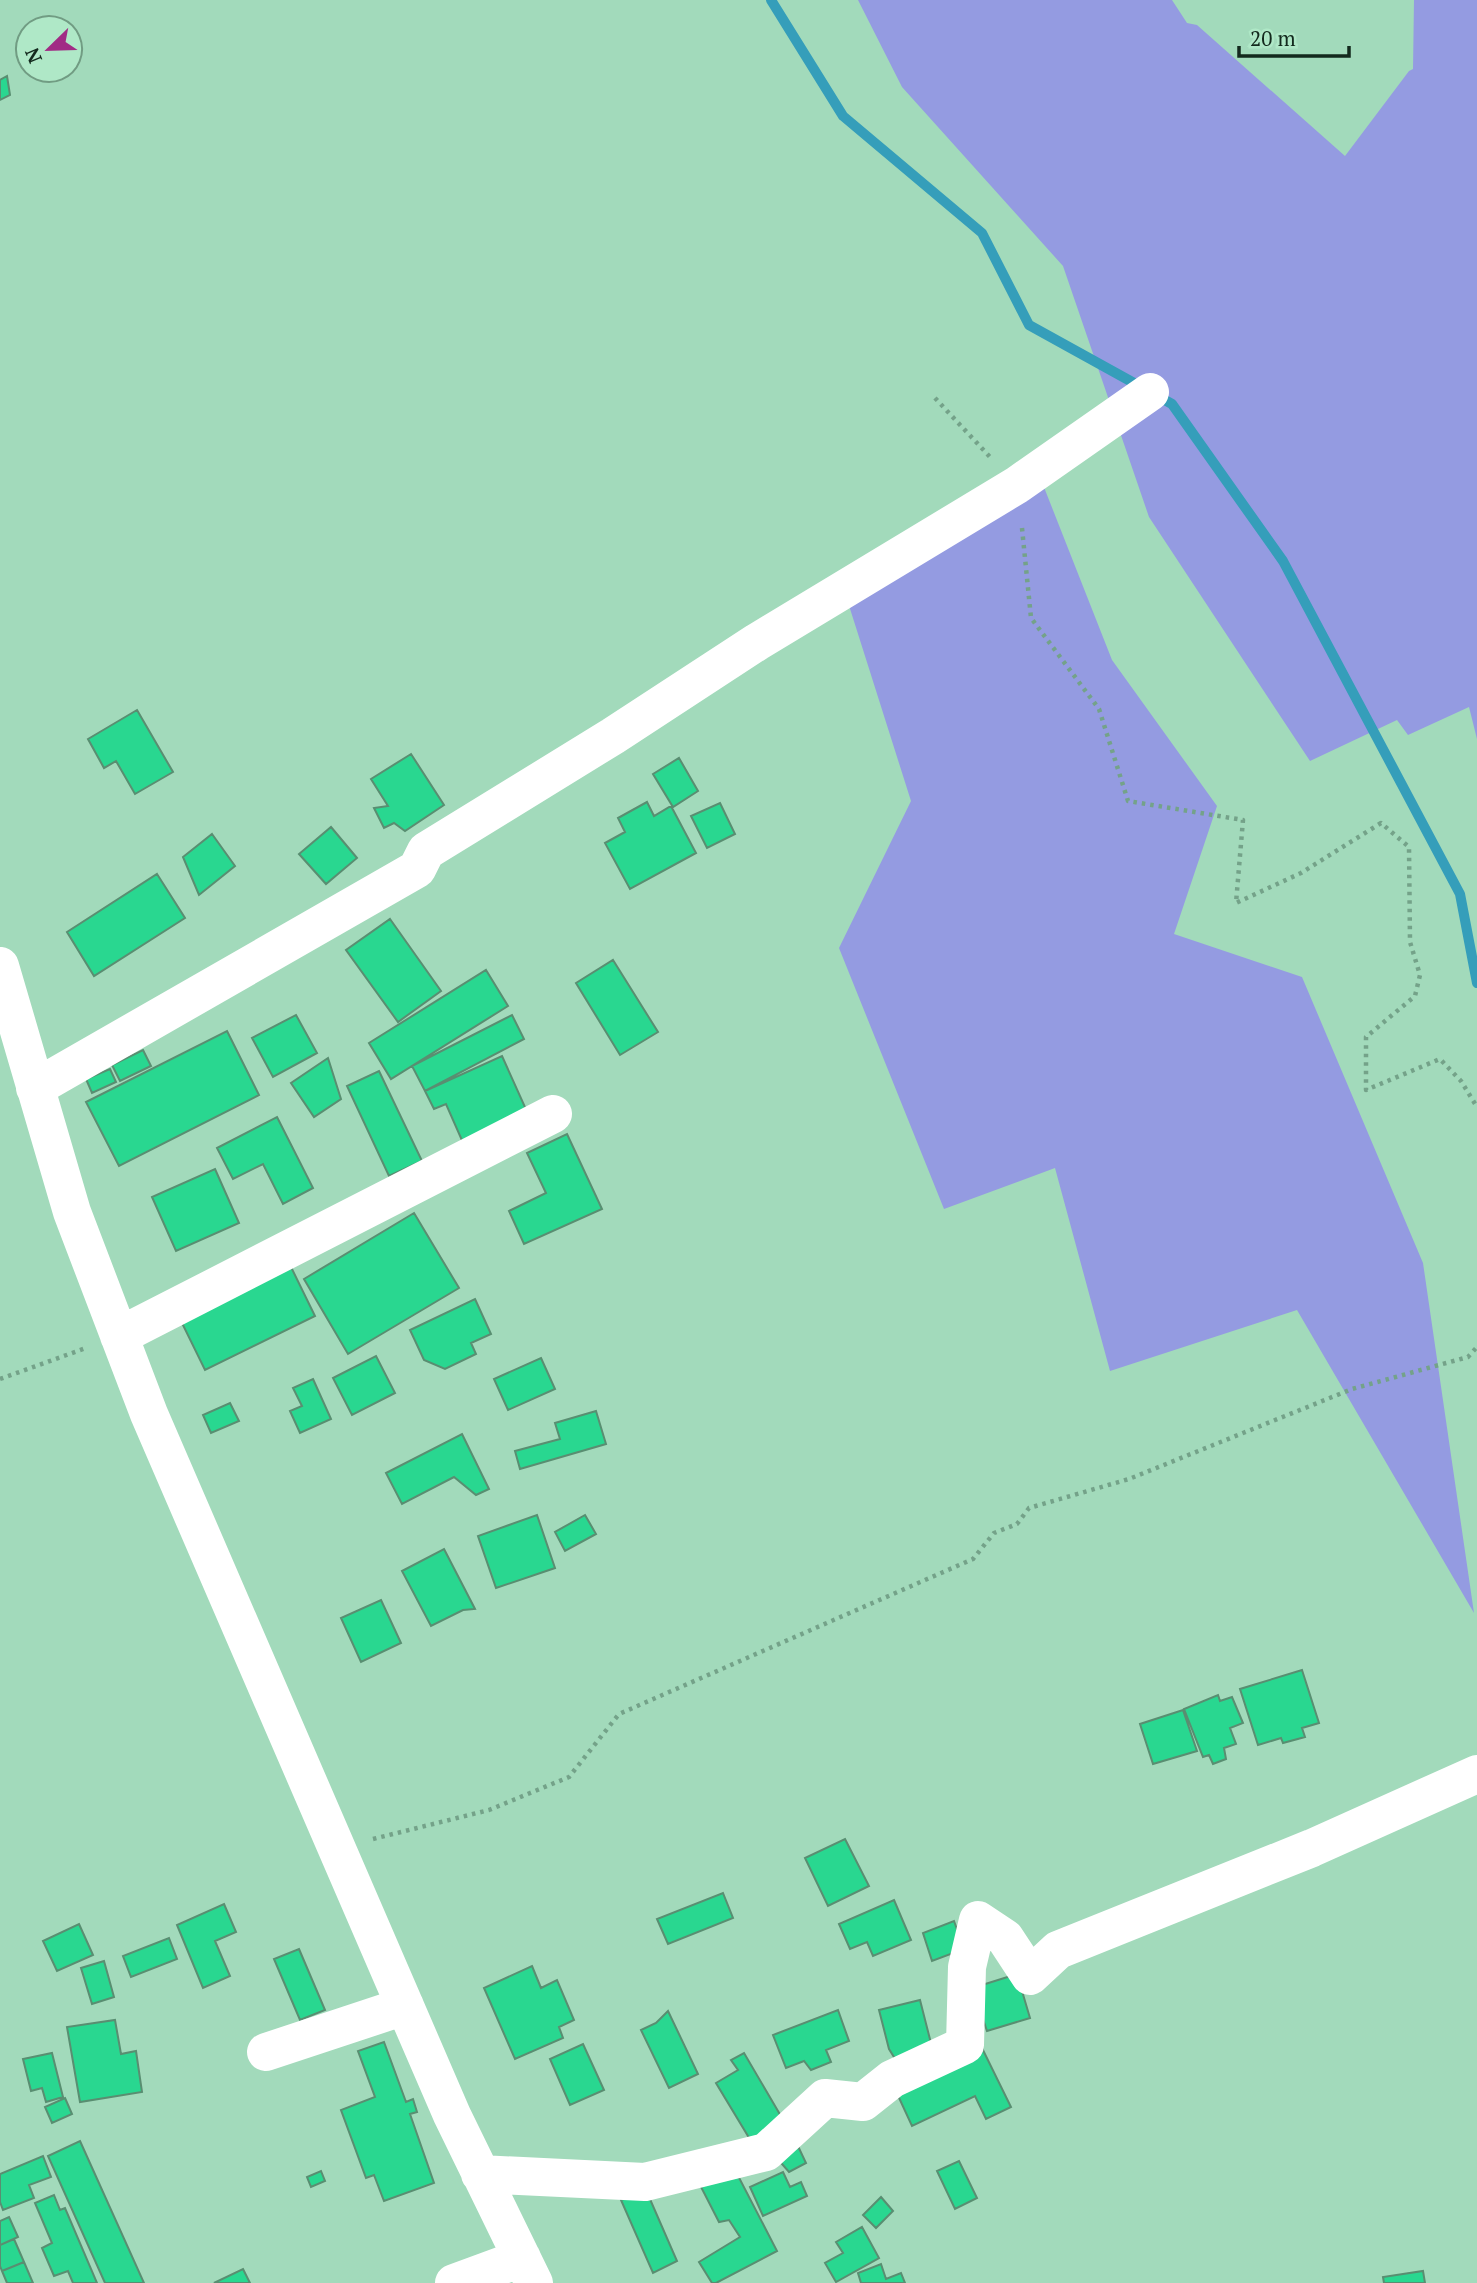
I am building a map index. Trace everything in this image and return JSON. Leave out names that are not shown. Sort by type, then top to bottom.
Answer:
[{"type":"street","points":[[35,1088],[416,869],[426,851],[757,642],[1017,485],[1150,392]]},
{"type":"street","points":[[0,966],[72,1212],[149,1414],[335,1849],[480,2174],[528,2271],[454,2283]]},
{"type":"street","points":[[120,1336],[553,1114]]},
{"type":"street","points":[[480,2174],[645,2182],[766,2152],[825,2098],[863,2102],[892,2078],[965,2045],[967,1967],[978,1920],[1005,1938],[1030,1976],[1058,1950],[1312,1848],[1477,1774]]},
{"type":"street","points":[[266,2052],[405,2006]]},
{"type":"path","points":[[935,398],[1017,485],[1031,618],[1099,709],[1128,801],[1243,820],[1236,903],[1301,873],[1381,823],[1409,847],[1410,942],[1420,975],[1415,996],[1366,1037],[1366,1090],[1440,1059],[1461,1081],[1477,1107]]},
{"type":"path","points":[[0,1379],[120,1336]]},
{"type":"path","points":[[335,1849],[489,1810],[569,1777],[619,1714],[974,1559],[994,1533],[1017,1524],[1029,1507],[1129,1479],[1352,1389],[1468,1357],[1477,1347]]},
{"type":"shaded area","points":[[858,0],[1172,0],[1187,23],[1197,25],[1345,156],[1413,69],[1414,0],[1477,0],[1477,739],[1469,707],[1408,735],[1397,720],[1310,761],[1149,517],[1063,266],[902,87]]},
{"type":"shaded area","points":[[1038,472],[1112,660],[1217,806],[1174,934],[1302,977],[1423,1263],[1474,1613],[1297,1310],[1110,1371],[1055,1168],[944,1209],[839,948],[911,801],[839,574]]},
{"type":"building","points":[[7,76],[10,95],[0,100],[0,80]]},
{"type":"building","points":[[137,710],[173,772],[135,794],[116,761],[104,768],[88,739]]},
{"type":"building","points":[[411,754],[444,805],[405,831],[394,823],[384,828],[374,808],[388,806],[371,779]]},
{"type":"building","points":[[679,758],[698,791],[673,807],[653,774]]},
{"type":"building","points":[[647,802],[654,816],[671,806],[696,853],[630,889],[605,843],[625,832],[618,818]]},
{"type":"building","points":[[720,803],[735,834],[707,848],[691,816]]},
{"type":"building","points":[[331,827],[357,858],[326,884],[299,854]]},
{"type":"building","points":[[212,834],[235,866],[199,895],[183,857]]},
{"type":"building","points":[[157,874],[185,918],[94,976],[67,932]]},
{"type":"building","points":[[390,919],[441,991],[398,1022],[346,950]]},
{"type":"building","points":[[613,960],[658,1032],[620,1055],[576,983]]},
{"type":"building","points":[[486,970],[508,1006],[391,1079],[369,1043]]},
{"type":"building","points":[[296,1015],[317,1053],[273,1077],[252,1038]]},
{"type":"building","points":[[512,1015],[524,1039],[425,1091],[412,1066]]},
{"type":"building","points":[[227,1031],[259,1095],[119,1166],[86,1102]]},
{"type":"building","points":[[143,1050],[151,1066],[120,1081],[112,1065]]},
{"type":"building","points":[[502,1056],[529,1116],[464,1145],[446,1104],[434,1109],[425,1091]]},
{"type":"building","points":[[328,1058],[341,1099],[314,1117],[291,1083]]},
{"type":"building","points":[[110,1069],[116,1082],[92,1093],[86,1079]]},
{"type":"building","points":[[379,1071],[422,1161],[389,1176],[347,1086]]},
{"type":"building","points":[[277,1117],[313,1188],[283,1204],[263,1164],[233,1179],[217,1148]]},
{"type":"building","points":[[567,1134],[602,1209],[524,1244],[509,1211],[546,1193],[527,1153]]},
{"type":"building","points":[[215,1169],[239,1223],[176,1251],[152,1197]]},
{"type":"building","points":[[414,1213],[459,1288],[348,1354],[304,1279]]},
{"type":"building","points":[[291,1267],[315,1316],[205,1370],[181,1321]]},
{"type":"building","points":[[475,1299],[491,1334],[471,1343],[476,1354],[445,1369],[424,1360],[410,1330]]},
{"type":"building","points":[[376,1356],[395,1393],[352,1415],[333,1378]]},
{"type":"building","points":[[541,1358],[555,1389],[508,1410],[494,1379]]},
{"type":"building","points":[[313,1379],[331,1419],[300,1433],[290,1411],[302,1406],[293,1388]]},
{"type":"building","points":[[230,1403],[239,1421],[211,1433],[203,1415]]},
{"type":"building","points":[[596,1411],[606,1444],[520,1469],[515,1451],[560,1439],[555,1423]]},
{"type":"building","points":[[462,1434],[489,1489],[476,1495],[454,1477],[402,1504],[386,1473]]},
{"type":"building","points":[[537,1515],[555,1568],[496,1588],[478,1536]]},
{"type":"building","points":[[585,1515],[596,1534],[565,1551],[555,1532]]},
{"type":"building","points":[[444,1549],[475,1609],[463,1610],[431,1626],[402,1571]]},
{"type":"building","points":[[381,1600],[401,1643],[361,1662],[341,1618]]},
{"type":"building","points":[[1302,1670],[1319,1723],[1302,1728],[1305,1737],[1283,1743],[1281,1738],[1258,1745],[1240,1689]]},
{"type":"building","points":[[1218,1695],[1220,1701],[1232,1697],[1243,1723],[1230,1728],[1236,1744],[1224,1748],[1226,1759],[1213,1764],[1209,1755],[1203,1757],[1184,1709]]},
{"type":"building","points":[[1183,1710],[1197,1751],[1153,1764],[1140,1724]]},
{"type":"building","points":[[845,1839],[869,1886],[828,1906],[805,1858]]},
{"type":"building","points":[[723,1893],[733,1918],[668,1944],[657,1919]]},
{"type":"building","points":[[894,1900],[911,1940],[873,1956],[867,1942],[850,1949],[839,1924]]},
{"type":"building","points":[[224,1904],[236,1932],[215,1941],[230,1976],[203,1988],[177,1925]]},
{"type":"building","points":[[954,1921],[964,1949],[932,1961],[923,1933]]},
{"type":"building","points":[[79,1924],[93,1955],[57,1971],[43,1941]]},
{"type":"building","points":[[169,1938],[177,1959],[131,1977],[123,1956]]},
{"type":"building","points":[[299,1949],[325,2010],[300,2020],[274,1959]]},
{"type":"building","points":[[104,1961],[114,1997],[92,2004],[81,1968]]},
{"type":"building","points":[[532,1966],[541,1988],[557,1980],[574,2020],[559,2027],[563,2038],[515,2059],[484,1988]]},
{"type":"building","points":[[1017,1974],[1030,2018],[987,2031],[983,2019],[982,1985]]},
{"type":"building","points":[[920,2000],[934,2055],[899,2065],[889,2049],[879,2010]]},
{"type":"building","points":[[838,2010],[849,2041],[826,2050],[831,2062],[811,2070],[804,2061],[786,2068],[773,2035]]},
{"type":"building","points":[[668,2011],[698,2074],[669,2088],[641,2030],[656,2023]]},
{"type":"building","points":[[115,2020],[121,2054],[136,2051],[142,2092],[80,2102],[67,2027]]},
{"type":"building","points":[[384,2042],[406,2102],[413,2099],[417,2112],[410,2114],[434,2183],[384,2201],[374,2175],[366,2178],[341,2110],[375,2097],[358,2051]]},
{"type":"building","points":[[583,2044],[604,2090],[570,2105],[550,2059]]},
{"type":"building","points":[[981,2046],[1011,2107],[986,2119],[975,2096],[912,2126],[894,2087]]},
{"type":"building","points":[[52,2053],[63,2097],[46,2102],[42,2088],[31,2091],[23,2059]]},
{"type":"building","points":[[744,2053],[785,2123],[754,2146],[716,2083],[738,2070],[731,2060]]},
{"type":"building","points":[[65,2098],[72,2114],[52,2123],[45,2107]]},
{"type":"building","points":[[80,2141],[144,2283],[105,2283],[48,2156]]},
{"type":"building","points":[[797,2144],[806,2163],[789,2172],[775,2156]]},
{"type":"building","points":[[43,2156],[51,2177],[29,2185],[34,2198],[3,2210],[0,2202],[0,2174]]},
{"type":"building","points":[[959,2161],[977,2198],[955,2209],[937,2171]]},
{"type":"building","points":[[734,2168],[777,2251],[712,2283],[699,2262],[740,2237],[729,2220],[719,2222],[700,2185]]},
{"type":"building","points":[[321,2171],[325,2181],[311,2187],[307,2177]]},
{"type":"building","points":[[783,2172],[790,2187],[801,2182],[807,2196],[763,2216],[750,2187]]},
{"type":"building","points":[[646,2190],[677,2261],[653,2273],[621,2200]]},
{"type":"building","points":[[54,2195],[60,2210],[65,2208],[97,2283],[73,2283],[68,2271],[54,2276],[42,2248],[52,2243],[35,2203]]},
{"type":"building","points":[[881,2197],[893,2211],[876,2228],[863,2215]]},
{"type":"building","points":[[9,2217],[18,2237],[0,2245],[0,2221]]},
{"type":"building","points":[[862,2227],[879,2258],[836,2282],[825,2263],[843,2253],[836,2242]]},
{"type":"building","points":[[14,2239],[24,2262],[2,2271],[0,2245]]},
{"type":"building","points":[[24,2262],[33,2283],[7,2283],[2,2271]]},
{"type":"building","points":[[881,2264],[886,2279],[901,2273],[905,2283],[861,2283],[858,2273]]},
{"type":"building","points":[[243,2269],[250,2283],[214,2283]]},
{"type":"building","points":[[1423,2271],[1425,2283],[1384,2283],[1383,2277]]},
{"type":"waterway","points":[[771,0],[843,116],[982,233],[1029,325],[1172,404],[1283,561],[1460,894],[1477,983]]}]
